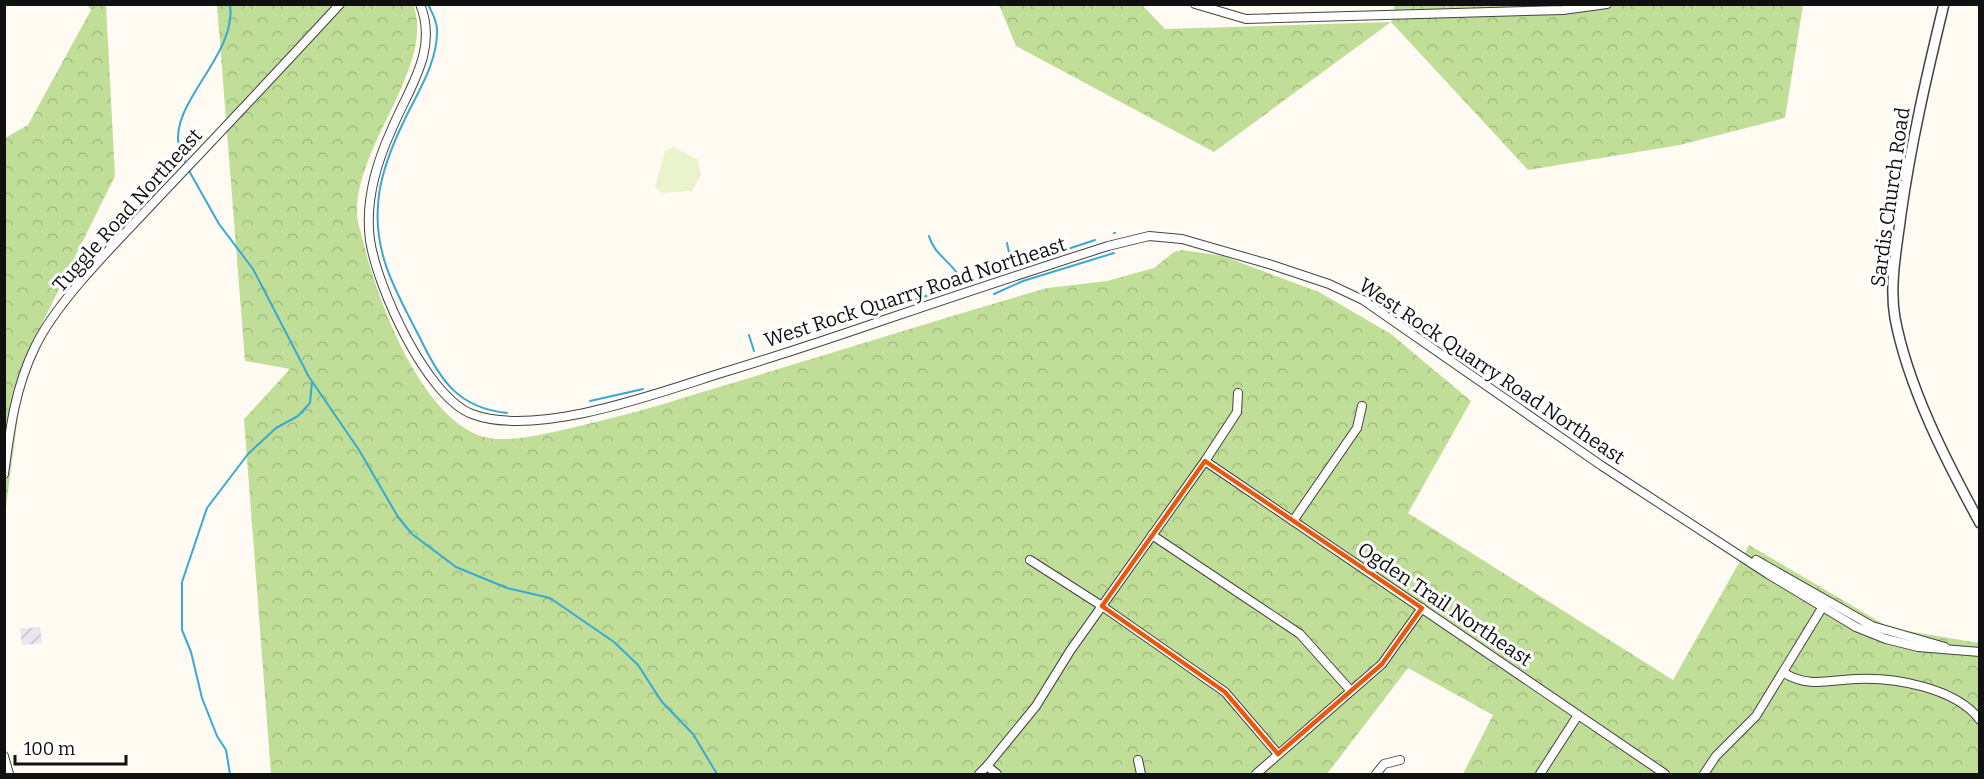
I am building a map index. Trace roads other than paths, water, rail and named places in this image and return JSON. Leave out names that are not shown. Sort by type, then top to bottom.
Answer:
[{"type":"street","name":"Tuggle Road Northeast","points":[[4,474],[12,410],[22,374],[36,344],[54,316],[133,225],[340,4]]},
{"type":"street","name":"West Rock Quarry Road Northeast","points":[[420,4],[427,30],[426,51],[377,169],[370,205],[370,238],[380,278],[426,373],[447,398],[472,414],[496,420],[530,420],[642,398],[1108,246],[1141,237],[1169,237],[1272,265],[1323,282],[1363,300],[1522,412],[1740,554],[1825,604],[1856,627],[1886,639],[1928,649],[1980,652]]},
{"type":"street","points":[[1195,4],[1246,19],[1426,9],[1563,10],[1607,4]]},
{"type":"street","name":"Sardis Church Road","points":[[1944,4],[1923,88],[1906,182],[1893,287],[1895,316],[1907,367],[1980,523]]},
{"type":"street","points":[[979,774],[1035,706],[1102,606],[1205,461],[1236,412],[1238,393]]},
{"type":"street","points":[[1293,521],[1357,428],[1362,406]]},
{"type":"street","name":"Ogden Trail Northeast","points":[[1205,461],[1665,774]]},
{"type":"street","points":[[1152,535],[1300,634],[1350,691]]},
{"type":"street","points":[[1030,560],[1102,606],[1224,692],[1278,754]]},
{"type":"street","points":[[1704,774],[1716,756],[1756,716],[1825,604]]},
{"type":"street","points":[[1256,774],[1382,664],[1422,608]]},
{"type":"street","points":[[1784,673],[1808,683],[1872,678],[1949,694],[1971,708],[1980,720]]},
{"type":"street","points":[[1540,774],[1578,715]]},
{"type":"street","points":[[4,756],[9,774]]},
{"type":"street","points":[[1138,760],[1141,774]]},
{"type":"street","points":[[1376,774],[1384,764],[1400,760]]},
{"type":"street","points":[[987,766],[997,774]]},
{"type":"waterway","points":[[186,164],[179,146],[179,130],[193,95],[224,41],[230,23],[230,4]]},
{"type":"waterway","points":[[428,4],[437,26],[434,55],[386,163],[378,206],[380,242],[396,291],[427,353],[443,379],[463,398],[476,405],[507,413]]},
{"type":"waterway","points":[[188,169],[219,224],[253,269],[309,377],[359,450],[398,517],[412,534],[456,567],[507,588],[550,598],[614,642],[638,665],[662,702],[693,734],[717,774]]},
{"type":"waterway","points":[[929,236],[935,249],[955,270],[963,283]]},
{"type":"waterway","points":[[866,316],[1095,240]]},
{"type":"waterway","points":[[1007,243],[1012,267]]},
{"type":"waterway","points":[[994,294],[1023,281],[1114,253]]},
{"type":"waterway","points":[[908,289],[906,292],[909,302]]},
{"type":"waterway","points":[[749,335],[754,351]]},
{"type":"waterway","points":[[230,774],[226,750],[217,736],[202,698],[191,652],[182,630],[182,582],[207,508],[248,454],[276,428],[298,416],[310,403],[312,382]]},
{"type":"waterway","points":[[590,401],[643,389]]}]
